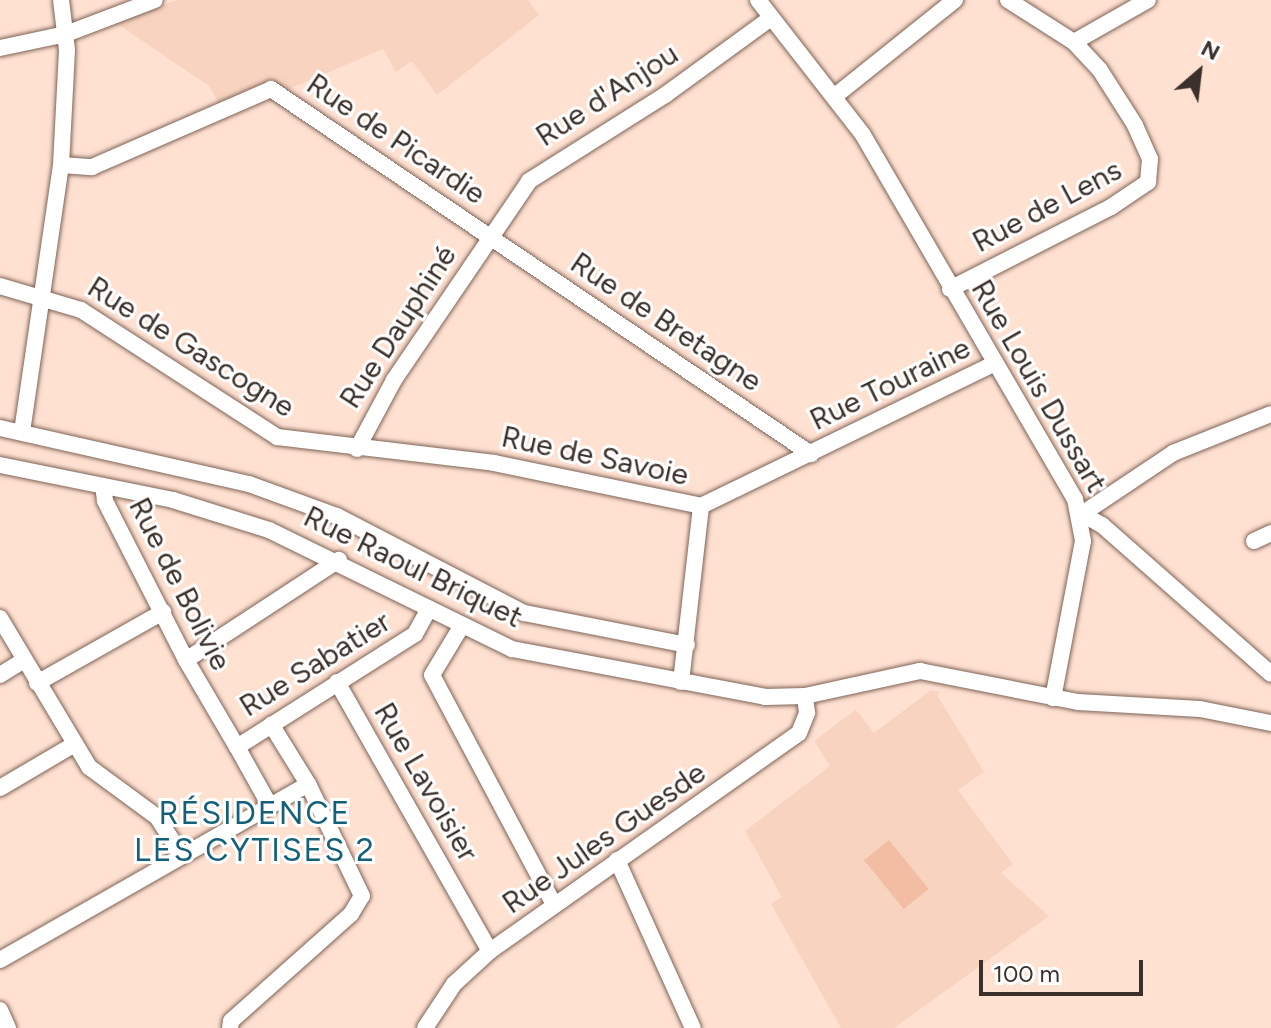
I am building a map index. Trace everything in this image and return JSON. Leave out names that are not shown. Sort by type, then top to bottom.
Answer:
[{"type":"street","points":[[23,426],[61,165],[66,34],[61,0]]},
{"type":"street","points":[[2,50],[66,34],[155,0]]},
{"type":"street","name":"Rue Louis Dussart","points":[[758,0],[835,96],[1079,506],[1083,541],[1053,698]]},
{"type":"street","points":[[835,96],[955,0]]},
{"type":"street","points":[[1008,0],[1074,42],[1148,0]]},
{"type":"street","name":"Rue d'Anjou","points":[[490,237],[535,175],[665,95],[771,18]]},
{"type":"street","name":"Rue de Lens","points":[[950,289],[1139,191],[1148,182],[1150,159],[1100,70],[1074,42]]},
{"type":"street","name":"Rue de Picardie","points":[[61,165],[92,167],[271,89],[490,237]]},
{"type":"street","name":"Rue Dauphiné","points":[[357,449],[370,419],[490,237]]},
{"type":"street","name":"Rue de Bretagne","points":[[490,237],[811,454]]},
{"type":"street","name":"Rue de Gascogne","points":[[0,286],[81,310],[277,437],[357,449]]},
{"type":"street","name":"Rue Touraine","points":[[811,454],[994,364]]},
{"type":"street","points":[[1271,414],[1173,453],[1112,491],[1079,506],[1271,674]]},
{"type":"street","points":[[0,428],[23,426],[249,484],[337,516],[524,613],[687,645]]},
{"type":"street","name":"Rue de Savoie","points":[[357,449],[494,463],[701,506],[811,454]]},
{"type":"street","name":"Rue Raoul Briquet","points":[[0,465],[224,515],[339,560],[461,627],[512,649],[765,697],[805,696]]},
{"type":"street","name":"Rue de Bolivie","points":[[103,486],[105,501],[186,660],[237,747]]},
{"type":"street","points":[[681,682],[701,506]]},
{"type":"street","points":[[1254,541],[1271,533]]},
{"type":"street","points":[[186,660],[339,560]]},
{"type":"street","name":"Rue Sabatier","points":[[270,806],[237,747],[415,634],[429,609]]},
{"type":"street","points":[[37,683],[163,612]]},
{"type":"street","points":[[0,618],[73,745],[106,783],[157,817],[181,854]]},
{"type":"street","points":[[461,627],[432,675],[554,904]]},
{"type":"street","points":[[0,675],[24,660]]},
{"type":"street","points":[[805,696],[920,671],[1053,698],[1200,709],[1271,723]]},
{"type":"street","name":"Rue Lavoisier","points":[[337,682],[490,951]]},
{"type":"street","name":"Rue Jules Guesde","points":[[425,1028],[454,984],[490,951],[799,733],[807,713],[805,696]]},
{"type":"street","points":[[230,1028],[231,1021],[351,914],[362,896],[308,784],[271,724]]},
{"type":"street","points":[[0,788],[73,745]]},
{"type":"street","points":[[0,960],[31,946],[54,925],[308,784]]},
{"type":"street","points":[[617,860],[693,1028]]},
{"type":"street","points":[[0,1010],[8,1028]]},
{"type":"shaded area","points":[[177,0],[528,0],[539,15],[437,95],[412,61],[396,72],[383,49],[226,116],[209,86],[116,23]]},
{"type":"shaded area","points":[[931,690],[941,692],[937,695],[984,772],[958,790],[1013,864],[1001,873],[1049,916],[894,1028],[841,1028],[771,904],[782,897],[745,831],[830,766],[814,741],[856,710],[874,733]]},
{"type":"shaded area","points":[[889,840],[929,889],[904,909],[864,860]]},
{"type":"district","name":"RÉSIDENCE LES CYTISES 2","points":[[255,832]]}]
